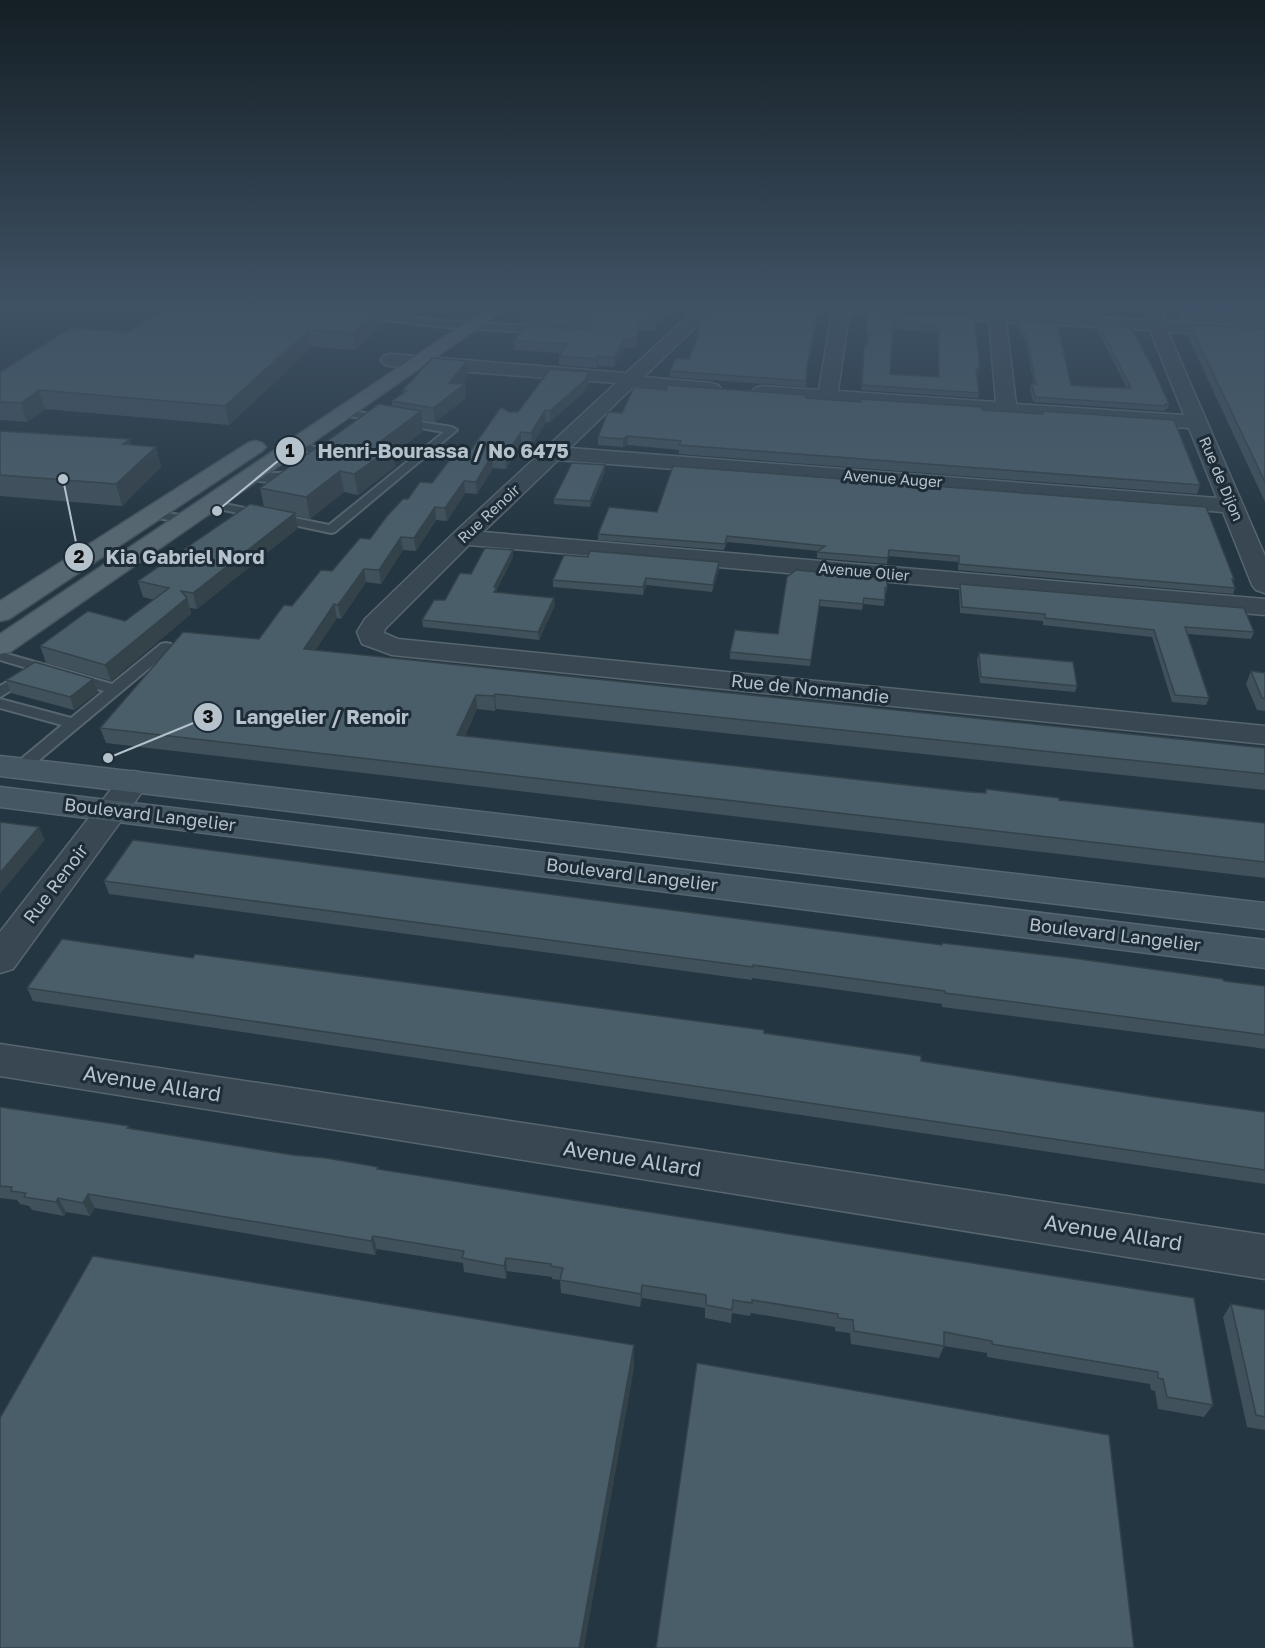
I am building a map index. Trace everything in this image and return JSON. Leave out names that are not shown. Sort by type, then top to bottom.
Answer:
[{"type":"main road","points":[[320,405],[356,382]]},
{"type":"main road","points":[[0,646],[392,382]]},
{"type":"main road","points":[[0,614],[271,437]]},
{"type":"main road","name":"Boulevard Langelier","points":[[10,767],[1265,916]]},
{"type":"main road","name":"Boulevard Langelier","points":[[0,797],[1265,954]]},
{"type":"street","name":"Rue Renoir","points":[[374,625],[463,537],[627,382]]},
{"type":"street","points":[[639,382],[739,391],[1197,422]]},
{"type":"street","points":[[828,397],[830,382]]},
{"type":"street","points":[[1005,382],[1008,409]]},
{"type":"street","name":"Rue de Dijon","points":[[1181,382],[1265,585]]},
{"type":"street","name":"Avenue Auger","points":[[554,453],[1232,506]]},
{"type":"street","name":"Avenue Olier","points":[[463,537],[1265,607]]},
{"type":"street","name":"Rue de Normandie","points":[[374,625],[370,632],[372,638],[392,647],[1265,735]]},
{"type":"street","name":"Rue Renoir","points":[[0,959],[134,781]]},
{"type":"street","name":"Avenue Allard","points":[[0,1060],[1265,1257]]},
{"type":"lane","points":[[210,504],[331,529],[452,430],[346,413]]},
{"type":"lane","points":[[299,445],[317,450],[323,462]]},
{"type":"lane","points":[[253,476],[270,478],[309,472]]},
{"type":"lane","points":[[152,514],[188,520]]},
{"type":"lane","points":[[10,767],[75,724],[166,647]]},
{"type":"lane","points":[[0,656],[37,668],[55,678],[85,686],[116,690]]},
{"type":"lane","points":[[0,693],[37,668]]},
{"type":"lane","points":[[6,705],[27,697]]},
{"type":"lane","points":[[6,705],[75,724]]},
{"type":"lane","points":[[45,716],[59,706]]},
{"type":"building","points":[[0,382],[252,382],[225,406],[39,390],[21,403],[0,402]]},
{"type":"building","points":[[410,382],[465,384],[433,408],[392,401],[406,391],[402,391]]},
{"type":"building","points":[[540,382],[583,382],[550,411],[545,410],[531,433],[521,432],[505,456],[492,455],[476,482],[464,481],[445,508],[435,507],[414,538],[401,537],[379,570],[364,569],[338,605],[334,604],[304,649],[1265,748],[1265,774],[495,694],[494,696],[476,695],[457,735],[970,792],[986,793],[986,789],[1059,798],[1059,800],[1265,823],[1265,862],[100,728],[183,632],[259,639],[284,605],[292,606],[321,570],[332,571],[360,538],[370,539],[387,516],[403,499],[408,499],[420,482],[432,483],[452,457],[466,457],[501,407],[509,412],[518,412]]},
{"type":"building","points":[[862,382],[978,382],[979,393],[862,385]]},
{"type":"building","points":[[1036,382],[1070,382],[1071,385],[1090,387],[1131,388],[1128,382],[1159,382],[1169,404],[1165,404],[1166,406],[1035,397],[1031,383],[1036,384]]},
{"type":"building","points":[[1217,382],[1265,382],[1265,482]]},
{"type":"building","points":[[667,385],[806,395],[806,398],[861,402],[861,399],[982,407],[982,410],[1043,414],[1042,411],[1174,420],[1200,485],[679,445],[681,441],[627,436],[623,439],[598,437],[608,412],[622,413],[634,387],[666,390]]},
{"type":"building","points":[[379,404],[421,411],[377,444],[392,446],[370,463],[354,474],[340,471],[306,497],[260,488],[320,445],[325,445]]},
{"type":"building","points":[[0,431],[130,439],[123,444],[156,447],[116,484],[0,475]]},
{"type":"building","points":[[572,463],[605,465],[590,501],[554,499]]},
{"type":"building","points":[[673,466],[1206,507],[1234,579],[1232,579],[1235,588],[959,564],[959,556],[889,550],[888,558],[817,552],[825,546],[727,536],[725,544],[598,534],[609,507],[657,512]]},
{"type":"building","points":[[250,504],[295,513],[193,593],[181,591],[187,598],[105,665],[40,646],[88,611],[125,621],[169,588],[138,581]]},
{"type":"building","points":[[485,548],[513,550],[494,587],[497,587],[494,592],[554,598],[538,632],[422,620],[434,600],[445,600],[460,573],[471,574]]},
{"type":"building","points":[[590,551],[719,562],[713,585],[646,578],[643,587],[553,580],[564,555],[588,557]]},
{"type":"building","points":[[796,570],[887,578],[885,600],[864,598],[863,604],[820,600],[811,660],[730,652],[735,630],[778,634],[787,577]]},
{"type":"building","points":[[960,584],[1244,608],[1254,632],[1185,627],[1209,698],[1175,695],[1154,630],[1045,618],[1045,614],[962,607]]},
{"type":"building","points":[[979,653],[1073,662],[1077,686],[981,677]]},
{"type":"building","points":[[35,662],[93,679],[70,697],[6,680]]},
{"type":"building","points":[[1251,671],[1265,673],[1265,698],[1262,698]]},
{"type":"building","points":[[0,822],[39,827],[0,873]]},
{"type":"building","points":[[133,840],[942,945],[942,943],[1072,958],[1265,986],[1265,1035],[753,965],[753,967],[104,881]]},
{"type":"building","points":[[62,939],[193,958],[195,954],[764,1030],[764,1033],[921,1056],[921,1061],[1265,1112],[1265,1170],[27,988]]},
{"type":"building","points":[[0,1107],[1194,1298],[1213,1405],[1167,1397],[1163,1379],[1158,1378],[1158,1372],[992,1344],[992,1341],[944,1332],[944,1346],[854,1331],[853,1320],[838,1318],[838,1314],[752,1300],[752,1303],[733,1300],[732,1310],[706,1305],[706,1295],[642,1285],[641,1294],[560,1280],[563,1268],[551,1266],[551,1264],[506,1258],[504,1266],[462,1258],[464,1251],[373,1236],[371,1241],[88,1194],[83,1203],[58,1198],[56,1202],[24,1197],[26,1193],[11,1191],[12,1187],[0,1186]]},
{"type":"building","points":[[93,1256],[634,1345],[579,1648],[0,1648],[0,1418]]},
{"type":"building","points":[[1231,1304],[1265,1310],[1265,1417],[1256,1415]]},
{"type":"building","points":[[697,1363],[1109,1435],[1134,1648],[656,1648]]},
{"type":"place","name":"Kia Gabriel Nord","points":[[63,479]]},
{"type":"place","name":"Henri-Bourassa / No 6475","points":[[217,511]]},
{"type":"place","name":"Langelier / Renoir","points":[[108,758]]}]
